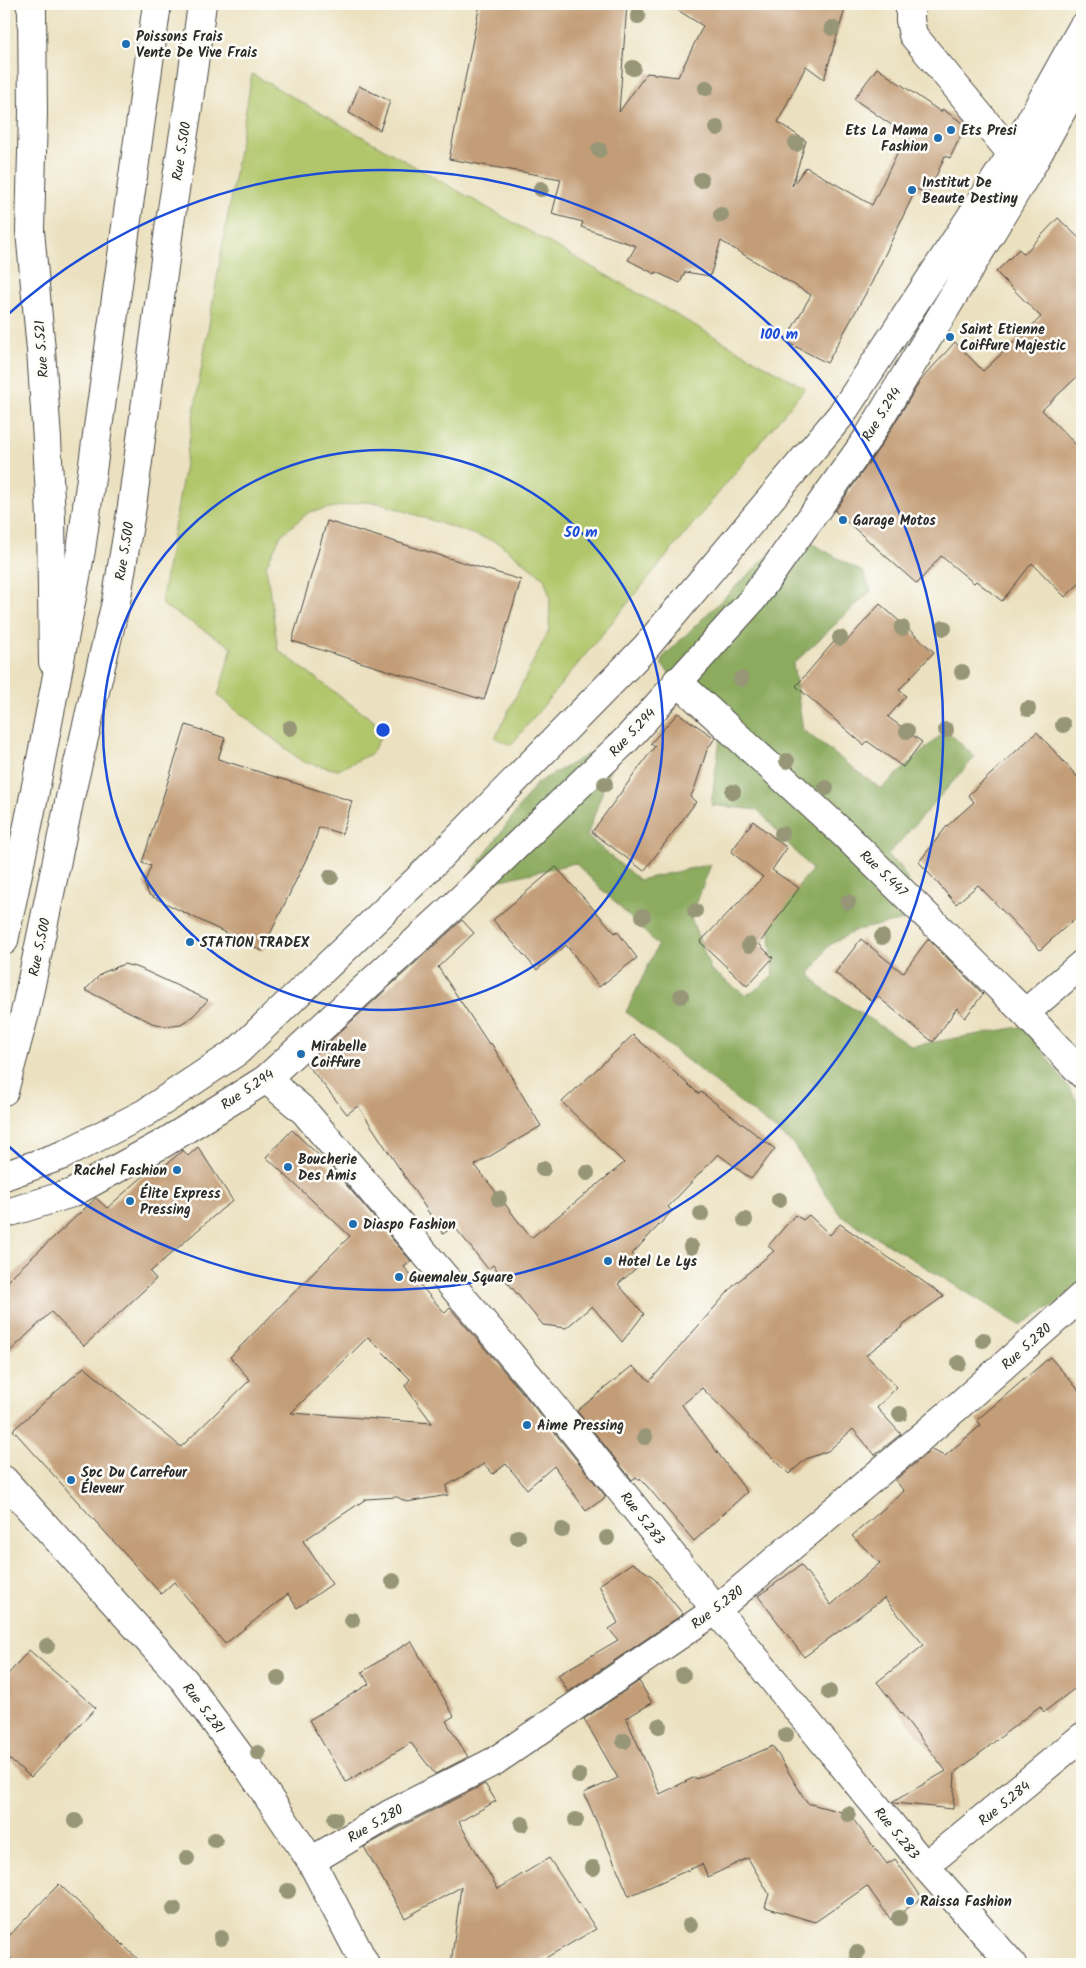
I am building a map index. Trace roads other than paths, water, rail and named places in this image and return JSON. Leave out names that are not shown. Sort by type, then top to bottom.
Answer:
[{"type":"main road","name":"Rue 5.521","points":[[30,4],[32,11],[33,113],[30,231],[41,350],[50,499],[54,694]]},
{"type":"main road","points":[[4,941],[81,550],[157,4]]},
{"type":"main road","name":"Rue 5.500","points":[[4,1091],[25,1013],[71,793],[116,602],[132,506],[170,222],[202,4]]},
{"type":"main road","points":[[910,4],[910,20],[913,35],[1012,154]]},
{"type":"main road","points":[[4,1176],[63,1155],[145,1113],[238,1051],[420,878],[646,647],[841,414],[1012,154],[1082,28]]},
{"type":"main road","name":"Rue 5.294","points":[[4,1214],[72,1193],[164,1143],[266,1079],[456,904],[627,738],[753,599],[867,439],[1032,165],[1082,74]]},
{"type":"main road","name":"Rue 5.447","points":[[677,682],[845,834],[1025,1013],[1082,1074]]},
{"type":"main road","points":[[1025,1013],[1082,964]]},
{"type":"main road","name":"Rue 5.283","points":[[266,1079],[304,1111],[539,1388],[716,1610],[925,1866],[1012,1964]]},
{"type":"main road","name":"Rue 5.280","points":[[311,1861],[390,1814],[495,1761],[716,1610],[956,1408],[1082,1296]]},
{"type":"main road","name":"Rue 5.281","points":[[4,1480],[184,1680],[248,1768],[311,1861],[366,1964]]},
{"type":"main road","name":"Rue 5.284","points":[[925,1866],[1082,1737]]},
{"type":"place","name":"Poissons Frais Vente De Vive Frais","points":[[126,44]]},
{"type":"place","name":"Ets Presi","points":[[951,130]]},
{"type":"place","name":"Ets La Mama Fashion","points":[[938,138]]},
{"type":"place","name":"Institut De Beaute Destiny","points":[[912,190]]},
{"type":"place","name":"Saint Etienne Coiffure Majestic","points":[[950,337]]},
{"type":"place","name":"Garage Motos","points":[[843,520]]},
{"type":"place","name":"STATION TRADEX","points":[[190,942]]},
{"type":"place","name":"Mirabelle Coiffure","points":[[301,1054]]},
{"type":"place","name":"Boucherie Des Amis","points":[[288,1167]]},
{"type":"place","name":"Rachel Fashion","points":[[177,1170]]},
{"type":"place","name":"Élite Express Pressing","points":[[130,1201]]},
{"type":"place","name":"Diaspo Fashion","points":[[353,1224]]},
{"type":"place","name":"Hotel Le Lys","points":[[608,1261]]},
{"type":"place","name":"Guemaleu Square","points":[[399,1277]]},
{"type":"place","name":"Aime Pressing","points":[[527,1425]]},
{"type":"place","name":"Spc Du Carrefour Éleveur","points":[[71,1480]]},
{"type":"place","name":"Raissa Fashion","points":[[910,1901]]}]
